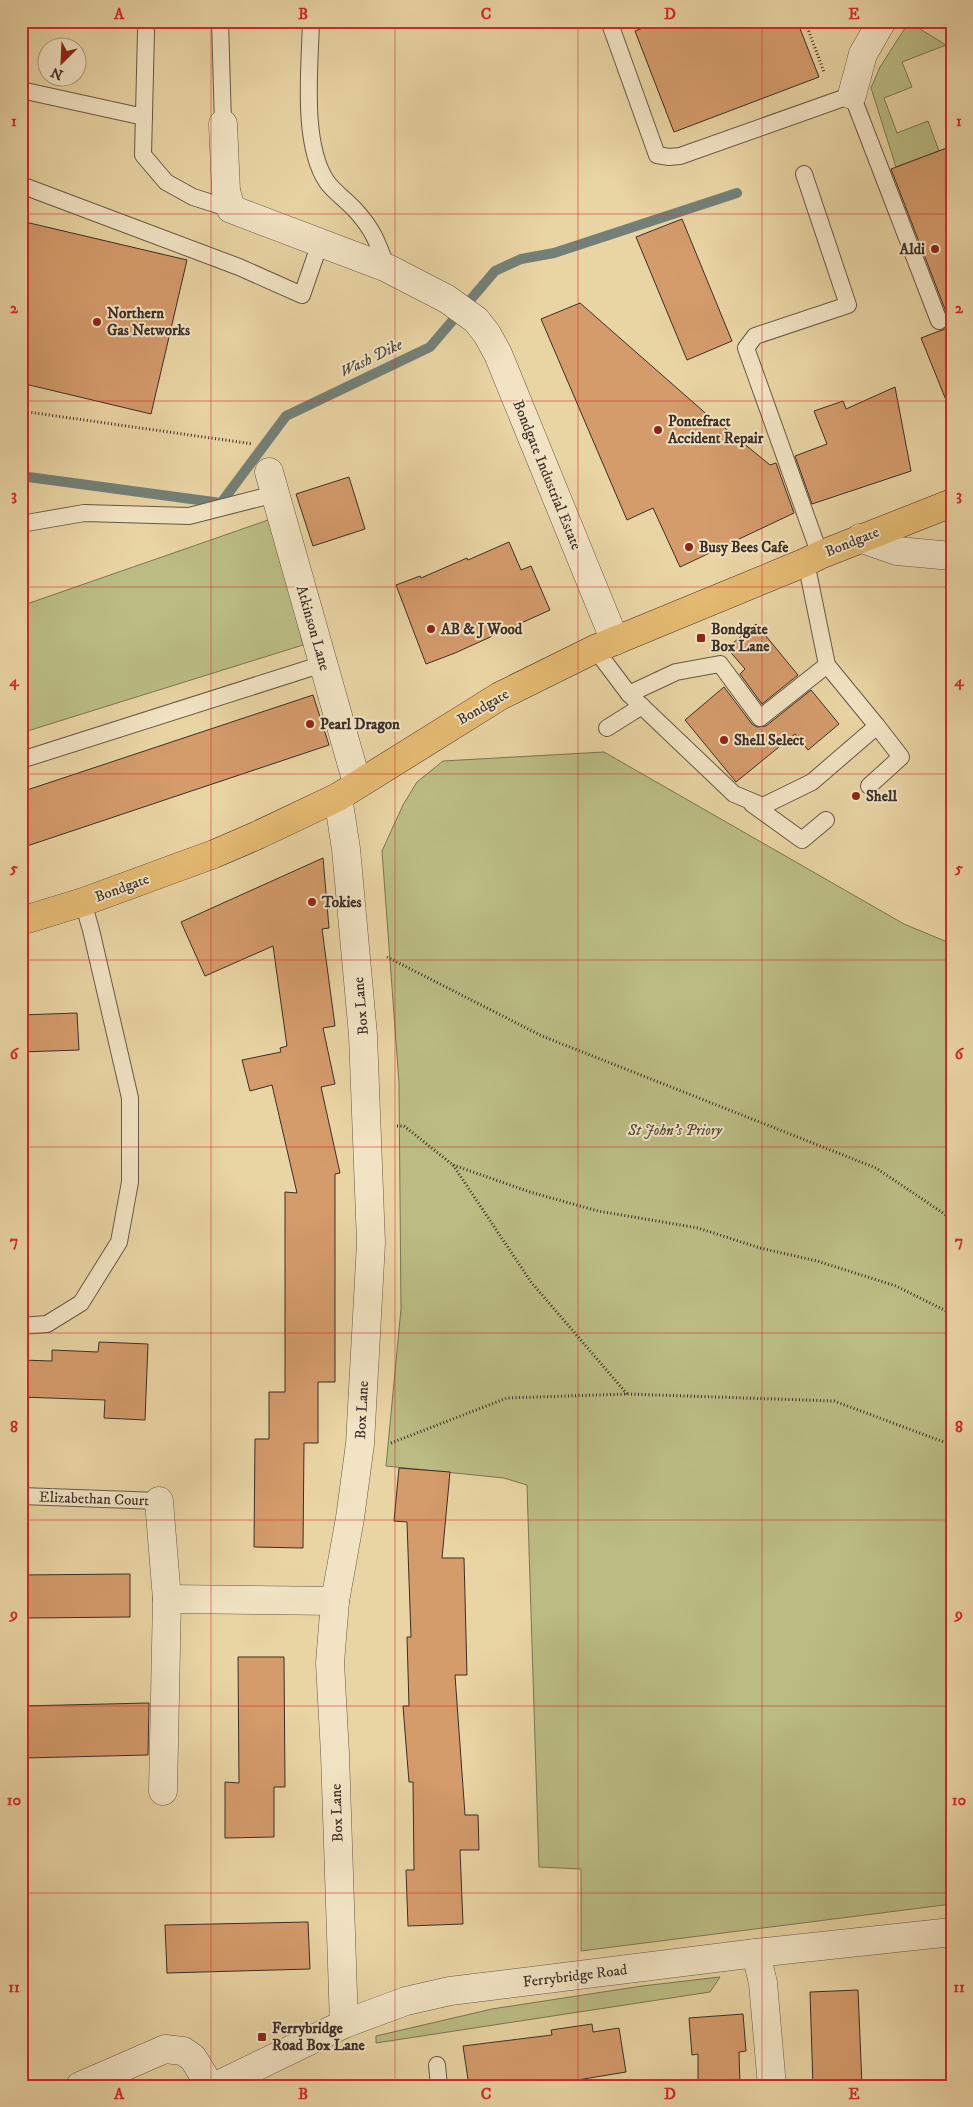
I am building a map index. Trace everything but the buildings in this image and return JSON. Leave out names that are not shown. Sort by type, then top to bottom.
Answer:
[{"type":"highway","name":"Bondgate","points":[[21,921],[83,902],[214,854],[347,790],[500,696],[605,645],[860,538],[952,503]]},
{"type":"street","points":[[854,88],[863,54],[877,23]]},
{"type":"street","points":[[223,124],[226,191],[231,210],[387,268]]},
{"type":"street","name":"Bondgate Industrial Estate","points":[[387,268],[447,299],[470,315],[487,334],[498,354],[605,645]]},
{"type":"street","name":"Atkinson Lane","points":[[272,483],[323,664],[347,790]]},
{"type":"street","points":[[860,538],[898,550],[952,556]]},
{"type":"street","name":"Box Lane","points":[[344,2024],[330,1663],[335,1600],[350,1518],[360,1444],[371,1243],[363,1034],[346,849],[347,790]]},
{"type":"street","name":"Elizabethan Court","points":[[159,1501],[167,1599],[163,1791]]},
{"type":"street","points":[[167,1599],[335,1600]]},
{"type":"street","name":"Ferrybridge Road","points":[[216,2086],[344,2024],[406,2001],[450,1991],[756,1952],[952,1932]]},
{"type":"street","points":[[756,1952],[763,1983],[772,2086]]},
{"type":"street","points":[[80,2086],[165,2049],[183,2051],[193,2058],[210,2086]]},
{"type":"lane","points":[[220,21],[223,124]]},
{"type":"lane","points":[[311,21],[310,116],[316,159],[328,182],[357,212],[375,236],[387,268]]},
{"type":"lane","points":[[609,21],[657,155],[680,156],[854,88],[938,321]]},
{"type":"lane","points":[[146,31],[142,155],[166,182],[193,197],[231,210]]},
{"type":"lane","points":[[21,90],[144,117]]},
{"type":"lane","points":[[804,174],[848,305],[756,336],[746,348],[813,558],[827,665],[901,757],[868,786]]},
{"type":"lane","points":[[21,185],[239,267],[302,295],[320,243]]},
{"type":"lane","points":[[21,524],[84,513],[189,516],[272,483]]},
{"type":"lane","points":[[605,645],[629,694],[734,794],[764,806],[812,782],[877,726]]},
{"type":"lane","points":[[21,760],[323,664]]},
{"type":"lane","points":[[629,694],[676,672],[720,664],[760,718],[827,665]]},
{"type":"lane","points":[[607,728],[642,706]]},
{"type":"lane","points":[[745,799],[802,840],[826,820]]},
{"type":"lane","points":[[21,1326],[46,1324],[81,1303],[119,1242],[130,1182],[130,1098],[83,902]]},
{"type":"lane","name":"Elizabethan Court","points":[[21,1496],[159,1501]]},
{"type":"lane","points":[[437,2065],[439,2086]]},
{"type":"path","points":[[805,21],[826,76],[854,88]]},
{"type":"path","points":[[21,411],[254,444]]},
{"type":"path","points":[[356,955],[389,958],[542,1036],[876,1168],[952,1219]]},
{"type":"path","points":[[368,1127],[404,1126],[453,1165],[531,1282],[627,1394]]},
{"type":"path","points":[[453,1165],[530,1192],[598,1211],[698,1228],[760,1248],[817,1262],[896,1286],[952,1314]]},
{"type":"path","points":[[360,1444],[393,1443],[507,1398],[627,1394],[834,1402],[952,1445]]},
{"type":"green space","points":[[909,22],[946,45],[902,62],[912,87],[884,98],[897,133],[928,121],[939,151],[896,167],[871,88],[880,67]]},
{"type":"green space","points":[[271,519],[303,645],[21,733],[21,606]]},
{"type":"green space","name":"St John's Priory","points":[[604,752],[904,924],[952,944],[952,1904],[581,1951],[581,1869],[539,1867],[527,1485],[504,1478],[386,1466],[401,1309],[399,1083],[382,851],[403,805],[417,782],[443,761]]},
{"type":"green space","points":[[720,1977],[710,1992],[376,2043],[376,2036],[492,2009],[642,1986]]},
{"type":"waterway","name":"Wash Dike","points":[[21,476],[221,503],[286,416],[430,347],[495,271],[521,259],[554,253],[737,193]]},
{"type":"place","name":"Aldi","points":[[935,249]]},
{"type":"place","name":"Northern Gas Networks","points":[[97,322]]},
{"type":"place","name":"Pontefract Accident Repair","points":[[658,430]]},
{"type":"place","name":"Busy Bees Cafe","points":[[689,547]]},
{"type":"place","name":"AB & J Wood","points":[[431,629]]},
{"type":"place","name":"Bondgate Box Lane","points":[[701,638]]},
{"type":"place","name":"Pearl Dragon","points":[[310,724]]},
{"type":"place","name":"Shell Select","points":[[724,740]]},
{"type":"place","name":"Shell","points":[[856,796]]},
{"type":"place","name":"Tokies","points":[[312,902]]},
{"type":"place","name":"Ferrybridge Road Box Lane","points":[[262,2037]]}]
